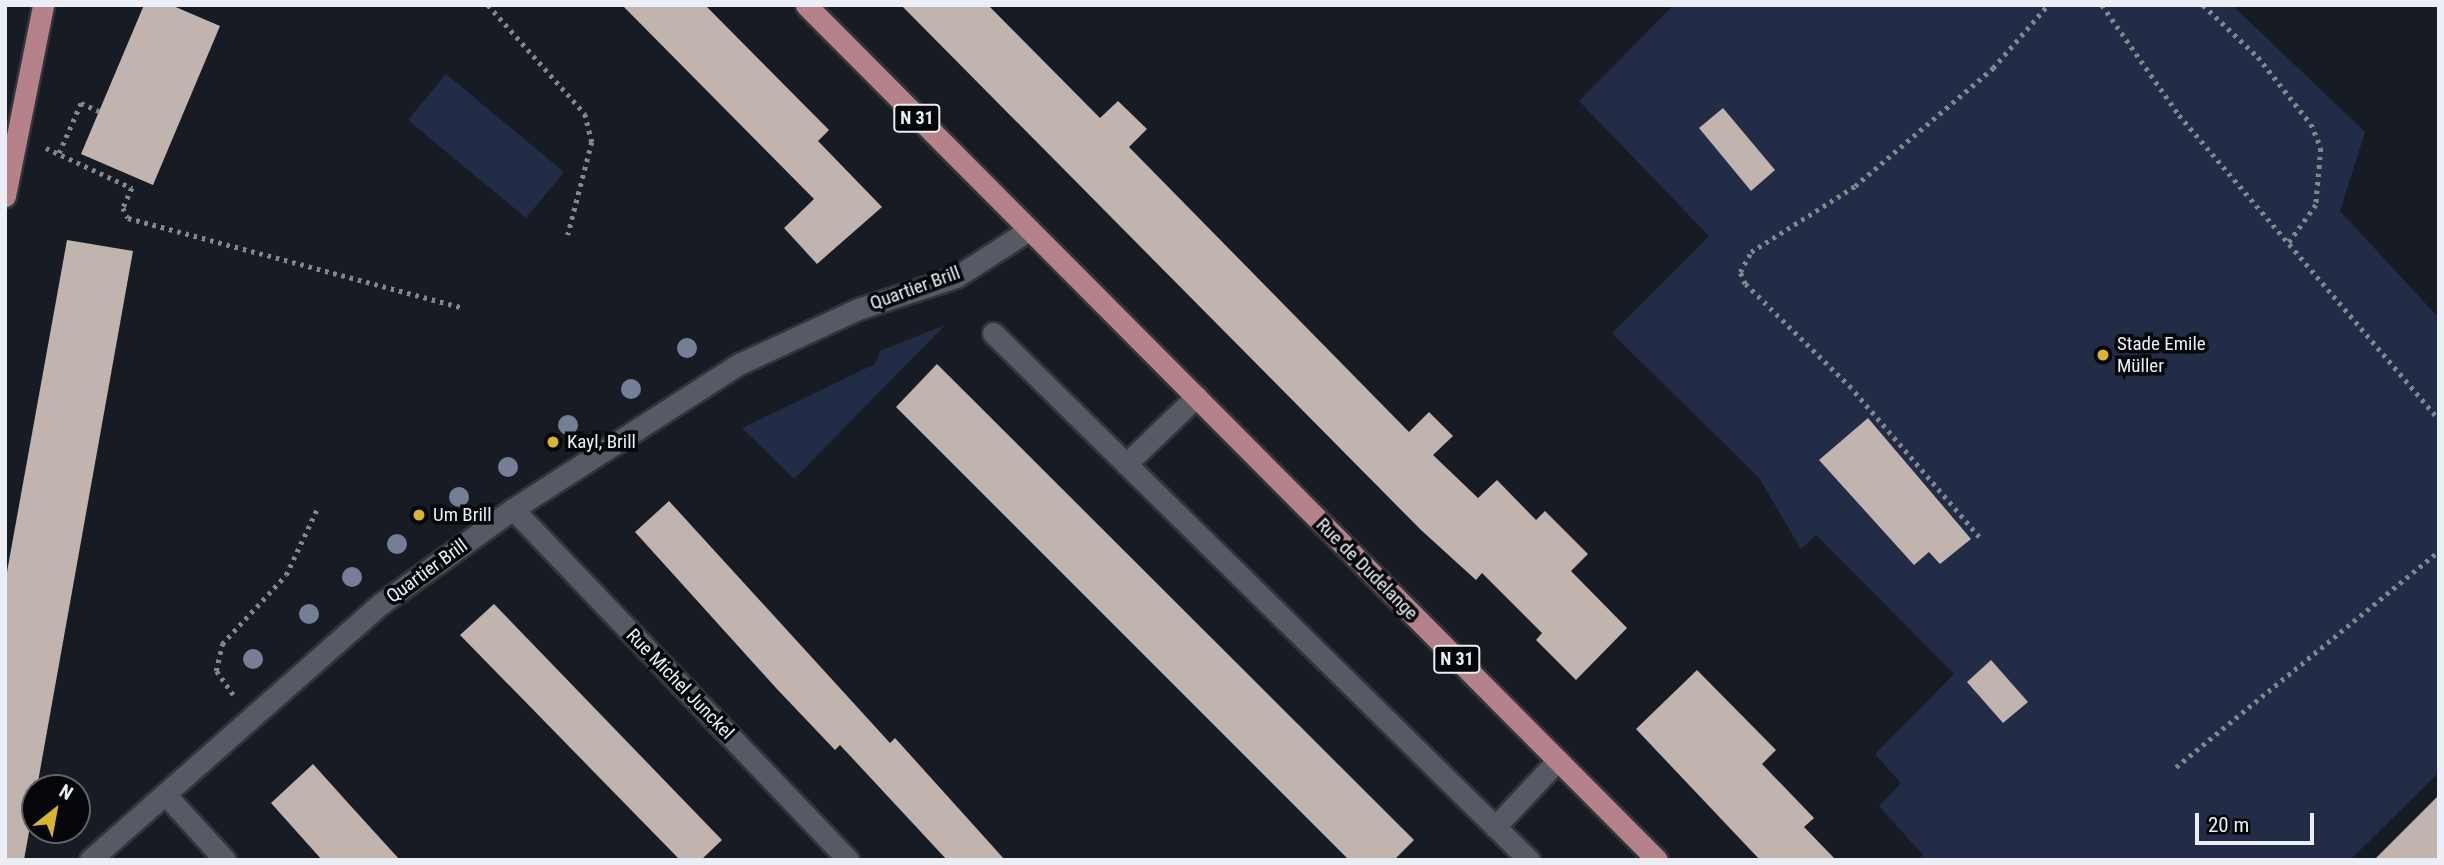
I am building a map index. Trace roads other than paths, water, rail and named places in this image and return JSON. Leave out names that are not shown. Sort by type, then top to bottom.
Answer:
[{"type":"main road","points":[[5,196],[43,5]]},
{"type":"main road","name":"Rue de Dudelange","points":[[806,5],[1657,860]]},
{"type":"street","name":"Quartier Brill","points":[[90,860],[382,603],[513,509],[739,364],[858,309],[956,277],[1029,230]]},
{"type":"street","points":[[993,333],[1529,860]]},
{"type":"street","points":[[1126,464],[1198,396]]},
{"type":"street","name":"Rue Michel Junckel","points":[[513,509],[848,860]]},
{"type":"street","points":[[1495,827],[1558,760]]},
{"type":"street","points":[[165,794],[225,860]]},
{"type":"place","name":"Stade Emile Müller","points":[[2103,355]]},
{"type":"place","name":"Kayl, Brill","points":[[553,442]]},
{"type":"place","name":"Um Brill","points":[[419,515]]}]
